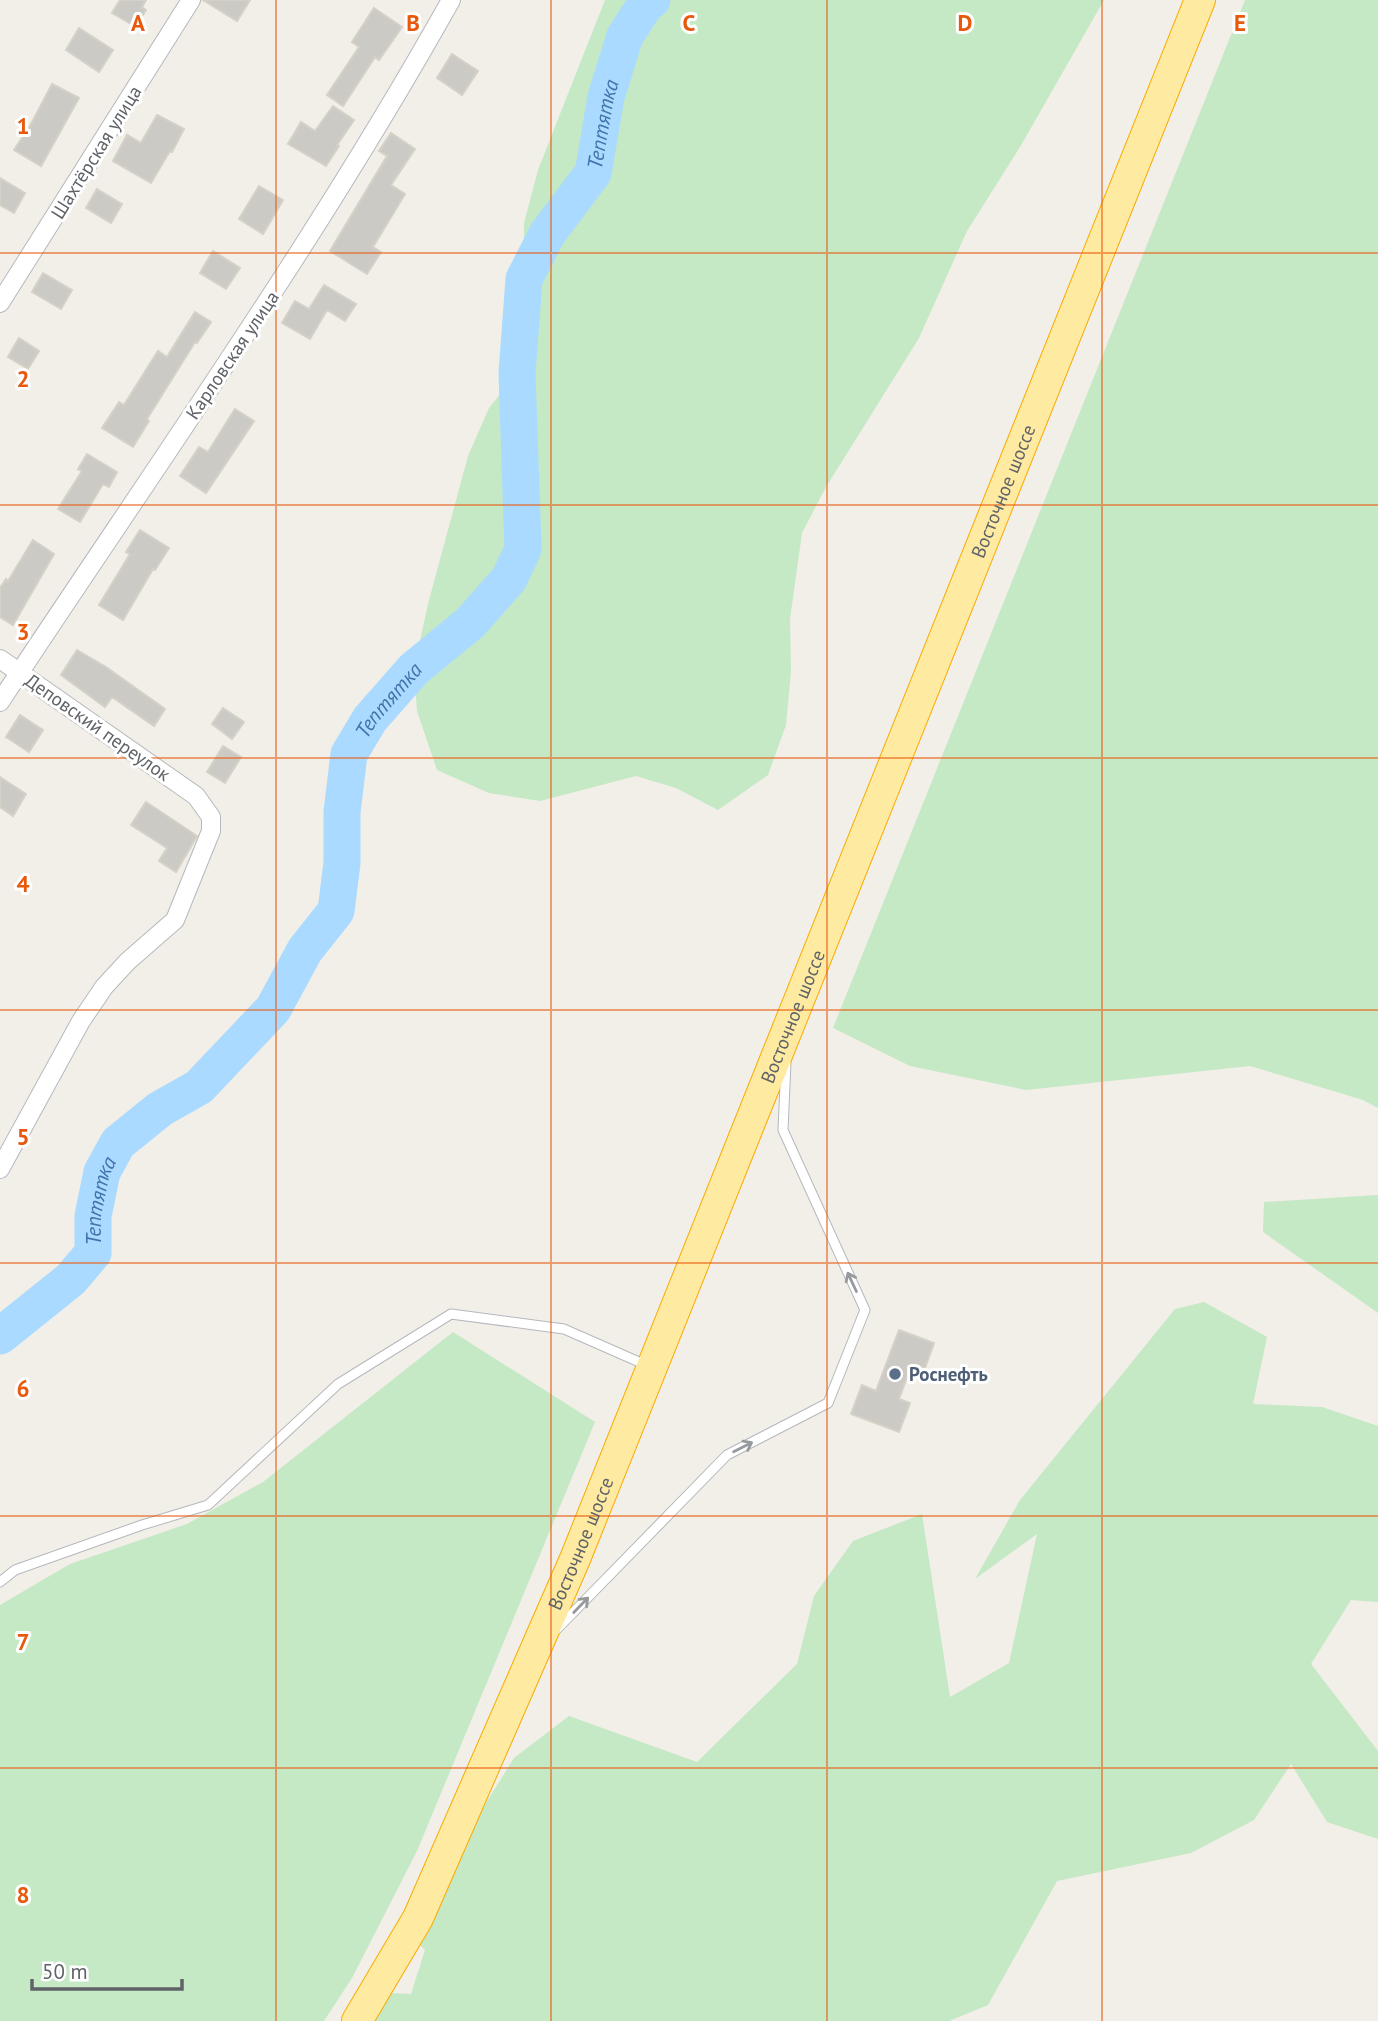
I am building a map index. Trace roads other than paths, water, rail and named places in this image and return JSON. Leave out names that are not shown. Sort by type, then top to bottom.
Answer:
[{"type":"highway","name":"Восточное шоссе","points":[[357,2021],[418,1918],[575,1559],[1200,0]]},
{"type":"street","name":"Шахтёрская улица","points":[[0,303],[191,0]]},
{"type":"street","name":"Карловская улица","points":[[0,702],[269,300],[414,66],[451,0]]},
{"type":"street","name":"Деповский переулок","points":[[0,660],[196,796],[211,817],[211,831],[175,920],[128,961],[104,987],[81,1021],[0,1169]]},
{"type":"lane","points":[[533,1654],[727,1455],[828,1403],[865,1310],[783,1130],[789,1027]]},
{"type":"lane","points":[[0,1582],[15,1570],[142,1525],[208,1505],[338,1384],[451,1314],[564,1329],[652,1367]]},
{"type":"waterway","name":"Тептятка","points":[[0,1336],[71,1279],[93,1253],[93,1216],[102,1172],[118,1143],[160,1109],[199,1087],[273,1009],[305,950],[336,911],[342,863],[342,812],[349,754],[370,719],[414,669],[470,623],[509,579],[523,549],[517,373],[524,279],[547,234],[593,173],[606,97],[625,36],[647,2],[652,0]]},
{"type":"place","name":"Роснефть","points":[[895,1374]]}]
